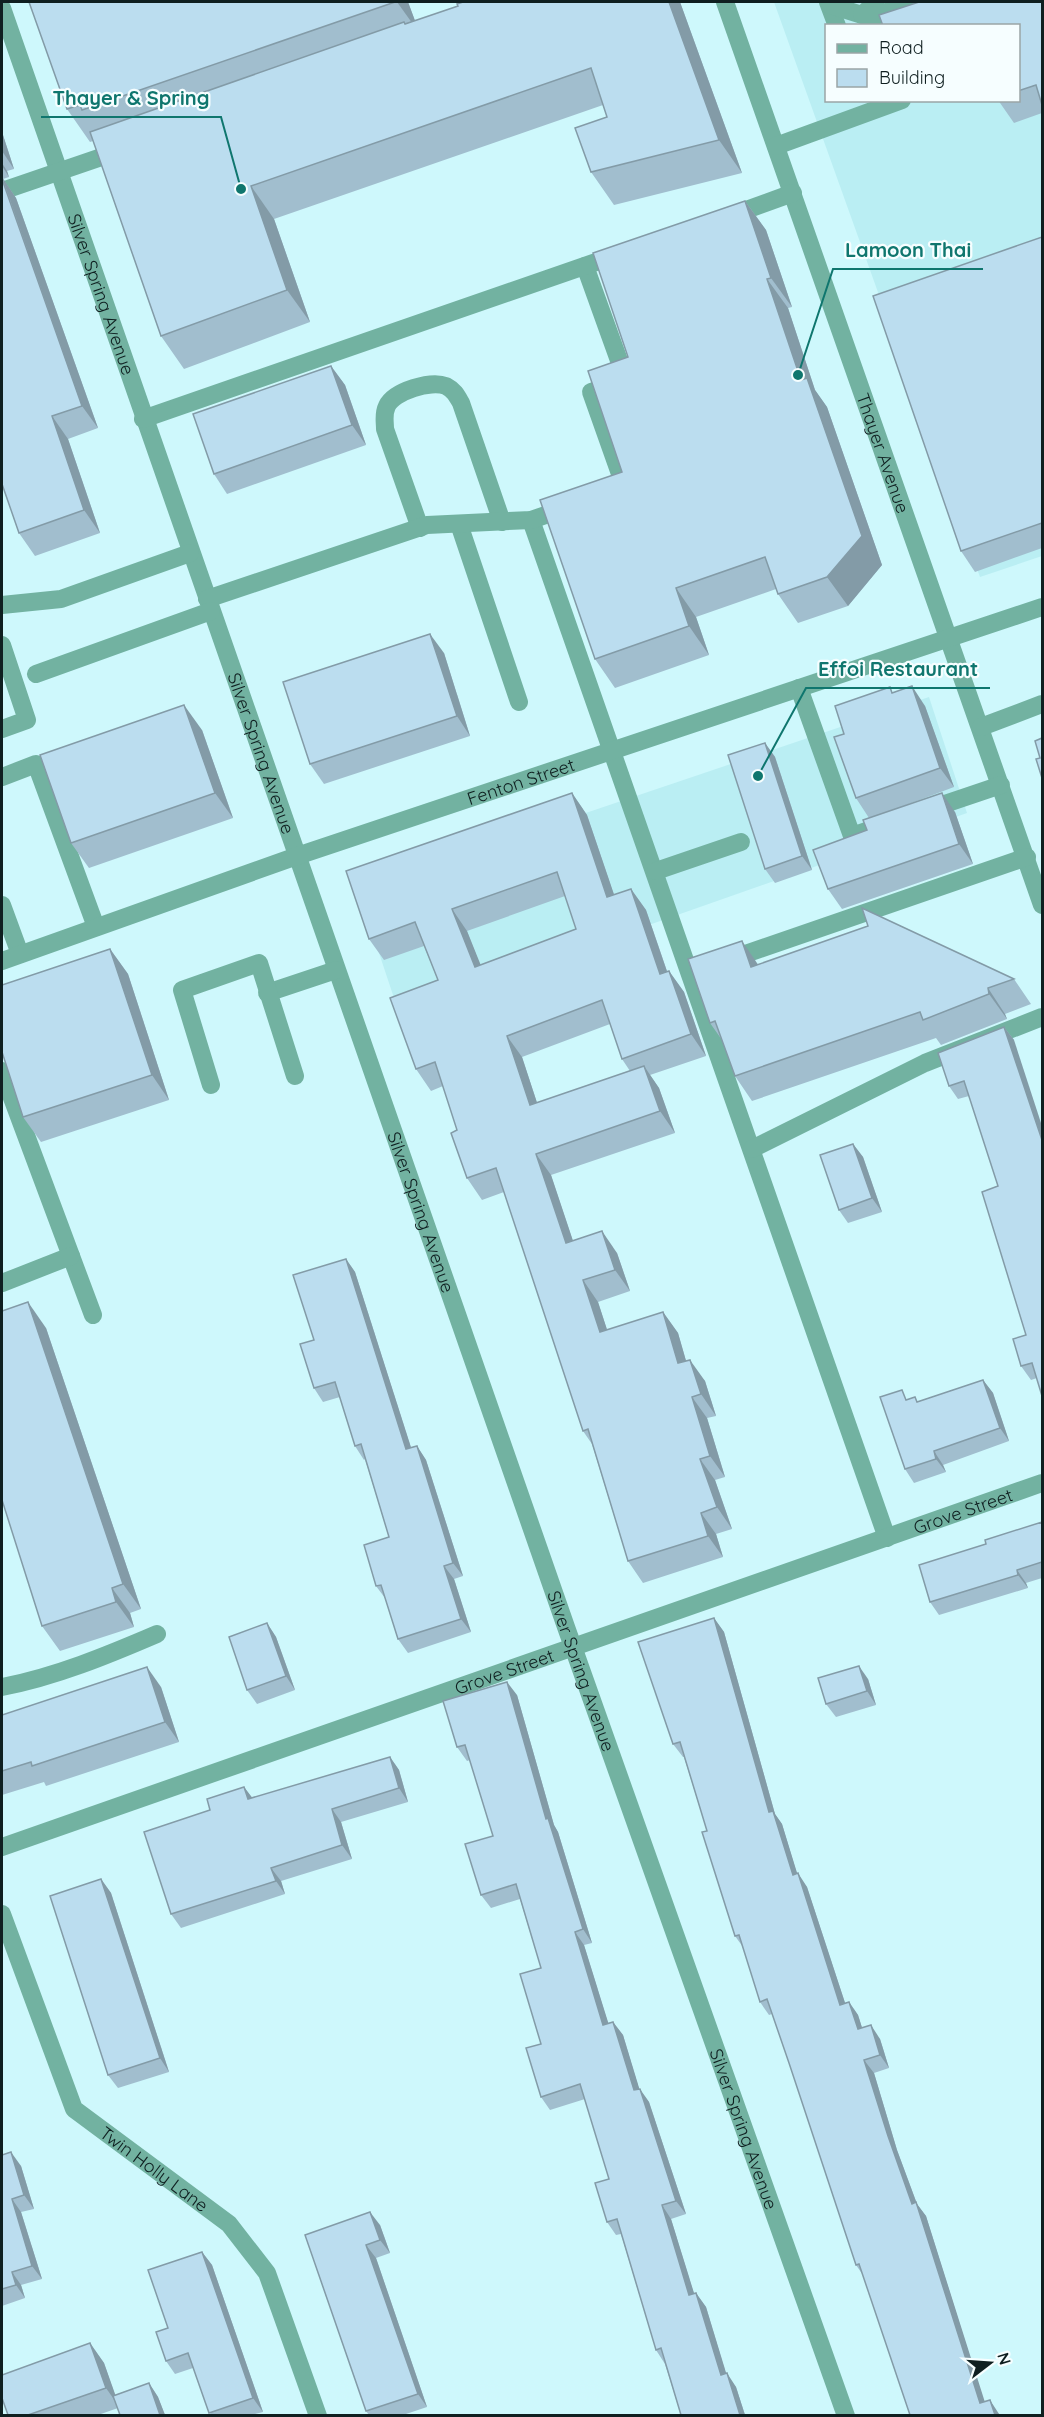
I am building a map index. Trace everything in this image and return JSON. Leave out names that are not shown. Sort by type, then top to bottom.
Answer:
[{"type":"street","name":"Thayer Avenue","points":[[725,2],[1042,904]]},
{"type":"street","points":[[862,15],[876,2]]},
{"type":"street","points":[[829,3],[862,15],[881,16],[904,2]]},
{"type":"street","points":[[829,3],[836,24]]},
{"type":"street","name":"Silver Spring Avenue","points":[[2,8],[143,419],[573,1647],[846,2415]]},
{"type":"street","points":[[776,146],[897,102]]},
{"type":"street","points":[[2,191],[135,145]]},
{"type":"street","points":[[708,223],[793,193]]},
{"type":"street","points":[[143,419],[618,254]]},
{"type":"street","points":[[585,266],[626,380],[591,392],[625,488],[604,495]]},
{"type":"street","points":[[420,528],[385,429],[384,417],[387,404],[398,395],[431,384],[444,385],[454,392],[461,403],[502,522]]},
{"type":"street","points":[[36,674],[209,605],[420,528],[531,520],[583,502]]},
{"type":"street","points":[[531,520],[656,872],[702,969],[752,1149],[887,1538]]},
{"type":"street","points":[[459,524],[519,702]]},
{"type":"street","points":[[2,605],[61,599],[190,553]]},
{"type":"street","name":"Fenton Street","points":[[2,961],[297,856],[950,638],[1041,612]]},
{"type":"street","points":[[2,645],[27,720],[2,729]]},
{"type":"street","points":[[799,688],[852,836],[894,822]]},
{"type":"street","points":[[981,727],[1042,704]]},
{"type":"street","points":[[2,777],[36,764],[96,927]]},
{"type":"street","points":[[915,814],[1001,784]]},
{"type":"street","points":[[656,872],[741,842]]},
{"type":"street","points":[[702,969],[1027,857]]},
{"type":"street","points":[[2,905],[20,954]]},
{"type":"street","points":[[211,1085],[182,990],[259,963],[295,1076]]},
{"type":"street","points":[[267,993],[336,970]]},
{"type":"street","points":[[752,1149],[925,1063],[1042,1017]]},
{"type":"street","points":[[2,1071],[93,1316]]},
{"type":"street","points":[[2,1283],[71,1256]]},
{"type":"street","name":"Grove Street","points":[[2,1847],[1042,1483]]},
{"type":"street","points":[[2,1687],[22,1683],[108,1655],[157,1634]]},
{"type":"street","name":"Twin Holly Lane","points":[[2,1914],[74,2109],[229,2224],[267,2273],[318,2415]]},
{"type":"shaded area","points":[[774,2],[1042,2],[1042,556],[980,577]]},
{"type":"shaded area","points":[[929,697],[967,813],[399,1013],[358,890]]},
{"type":"building","points":[[29,2],[395,2],[82,110],[80,105],[67,109]]},
{"type":"building","points":[[463,2],[669,2],[719,140],[591,172],[575,128],[607,117],[591,68],[251,186],[287,290],[161,336],[90,132],[404,22],[405,24],[458,6],[457,4]]},
{"type":"building","points":[[919,2],[1042,2],[1042,105],[1036,85],[1020,90],[1020,24],[882,24],[879,15]]},
{"type":"building","points":[[2,179],[82,406],[52,416],[84,510],[19,533],[2,484]]},
{"type":"building","points":[[745,201],[771,278],[767,279],[801,380],[807,378],[862,536],[827,577],[778,594],[765,557],[676,588],[689,626],[595,659],[540,500],[622,472],[588,371],[628,357],[593,253]]},
{"type":"building","points":[[1042,237],[1042,523],[961,551],[873,296]]},
{"type":"building","points":[[331,366],[352,425],[214,474],[193,414]]},
{"type":"building","points":[[430,634],[457,716],[310,764],[283,682]]},
{"type":"building","points":[[912,686],[940,768],[856,798],[834,737],[844,734],[835,706],[890,687],[892,693]]},
{"type":"building","points":[[184,705],[215,793],[71,843],[40,755]]},
{"type":"building","points":[[1042,738],[1042,778],[1036,759],[1040,758],[1035,741]]},
{"type":"building","points":[[765,743],[802,856],[765,869],[728,755]]},
{"type":"building","points":[[572,793],[607,897],[631,889],[660,974],[669,971],[691,1034],[622,1059],[602,1000],[507,1036],[530,1105],[644,1066],[660,1111],[536,1154],[566,1243],[602,1231],[615,1270],[583,1280],[600,1332],[663,1312],[678,1363],[690,1360],[701,1394],[692,1397],[710,1456],[700,1459],[717,1507],[701,1513],[708,1536],[628,1561],[588,1429],[583,1431],[496,1168],[467,1178],[451,1133],[457,1130],[435,1062],[416,1069],[390,998],[438,980],[415,922],[369,939],[346,871]],"holes":[[[557,872],[576,929],[475,967],[452,909]]]},
{"type":"building","points":[[942,793],[959,844],[828,889],[813,850],[867,830],[863,820]]},
{"type":"building","points":[[862,908],[1014,979],[988,988],[989,994],[923,1020],[920,1012],[735,1076],[715,1021],[710,1023],[688,959],[742,941],[751,967],[868,926]]},
{"type":"building","points":[[110,949],[152,1075],[23,1117],[2,1052],[2,985]]},
{"type":"building","points":[[1004,1027],[1042,1140],[1042,1396],[1032,1363],[1021,1366],[1013,1339],[1026,1335],[982,1192],[998,1186],[964,1081],[949,1086],[938,1053]]},
{"type":"building","points":[[853,1144],[872,1198],[839,1210],[820,1155]]},
{"type":"building","points":[[346,1259],[406,1449],[417,1446],[453,1563],[444,1566],[461,1619],[398,1639],[381,1585],[376,1586],[364,1545],[389,1537],[361,1444],[355,1446],[335,1382],[314,1388],[300,1344],[314,1340],[293,1275]]},
{"type":"building","points":[[28,1302],[123,1584],[112,1588],[116,1602],[42,1626],[2,1500],[2,1311]]},
{"type":"building","points":[[983,1380],[1000,1428],[934,1451],[936,1459],[905,1469],[880,1397],[902,1390],[906,1400],[915,1397],[917,1402]]},
{"type":"building","points":[[1042,1522],[1042,1562],[1017,1570],[1018,1575],[930,1602],[919,1565],[986,1544],[985,1540]]},
{"type":"building","points":[[714,1618],[769,1812],[773,1811],[793,1875],[798,1873],[840,2005],[849,2002],[858,2029],[871,2025],[880,2055],[864,2060],[888,2136],[912,2204],[916,2202],[980,2403],[990,2400],[995,2415],[910,2415],[859,2264],[856,2265],[767,1999],[760,2002],[739,1935],[735,1936],[702,1832],[707,1831],[680,1742],[673,1744],[638,1642]]},
{"type":"building","points":[[267,1623],[286,1676],[247,1690],[229,1637]]},
{"type":"building","points":[[859,1666],[867,1691],[826,1704],[818,1678]]},
{"type":"building","points":[[147,1667],[165,1722],[32,1766],[31,1762],[2,1771],[2,1715]]},
{"type":"building","points":[[507,1682],[546,1819],[548,1818],[583,1929],[575,1932],[603,2025],[613,2022],[634,2090],[640,2089],[676,2201],[662,2205],[689,2295],[696,2293],[721,2375],[727,2373],[740,2415],[681,2415],[661,2348],[656,2350],[617,2219],[607,2222],[595,2183],[609,2179],[580,2084],[541,2097],[526,2048],[541,2044],[520,1974],[541,1968],[516,1884],[481,1895],[465,1844],[493,1836],[465,1745],[457,1747],[443,1701]]},
{"type":"building","points":[[390,1757],[399,1788],[332,1809],[342,1845],[271,1868],[276,1881],[171,1914],[144,1832],[210,1810],[207,1799],[244,1787],[248,1799]]},
{"type":"building","points":[[101,1879],[160,2058],[108,2075],[50,1896]]},
{"type":"building","points":[[11,2152],[24,2195],[12,2199],[32,2266],[12,2272],[16,2285],[2,2289],[2,2155]]},
{"type":"building","points":[[370,2212],[380,2240],[366,2245],[418,2394],[366,2411],[305,2235]]},
{"type":"building","points":[[202,2252],[253,2398],[209,2413],[188,2353],[166,2361],[156,2332],[168,2328],[148,2270]]},
{"type":"building","points":[[90,2343],[106,2388],[28,2415],[8,2415],[2,2398],[2,2375]]},
{"type":"building","points":[[149,2383],[160,2415],[120,2415],[113,2396]]},
{"type":"place","name":"Thayer & Spring","points":[[241,189]]},
{"type":"place","name":"Lamoon Thai","points":[[798,375]]},
{"type":"place","name":"Effoi Restaurant","points":[[758,776]]}]
